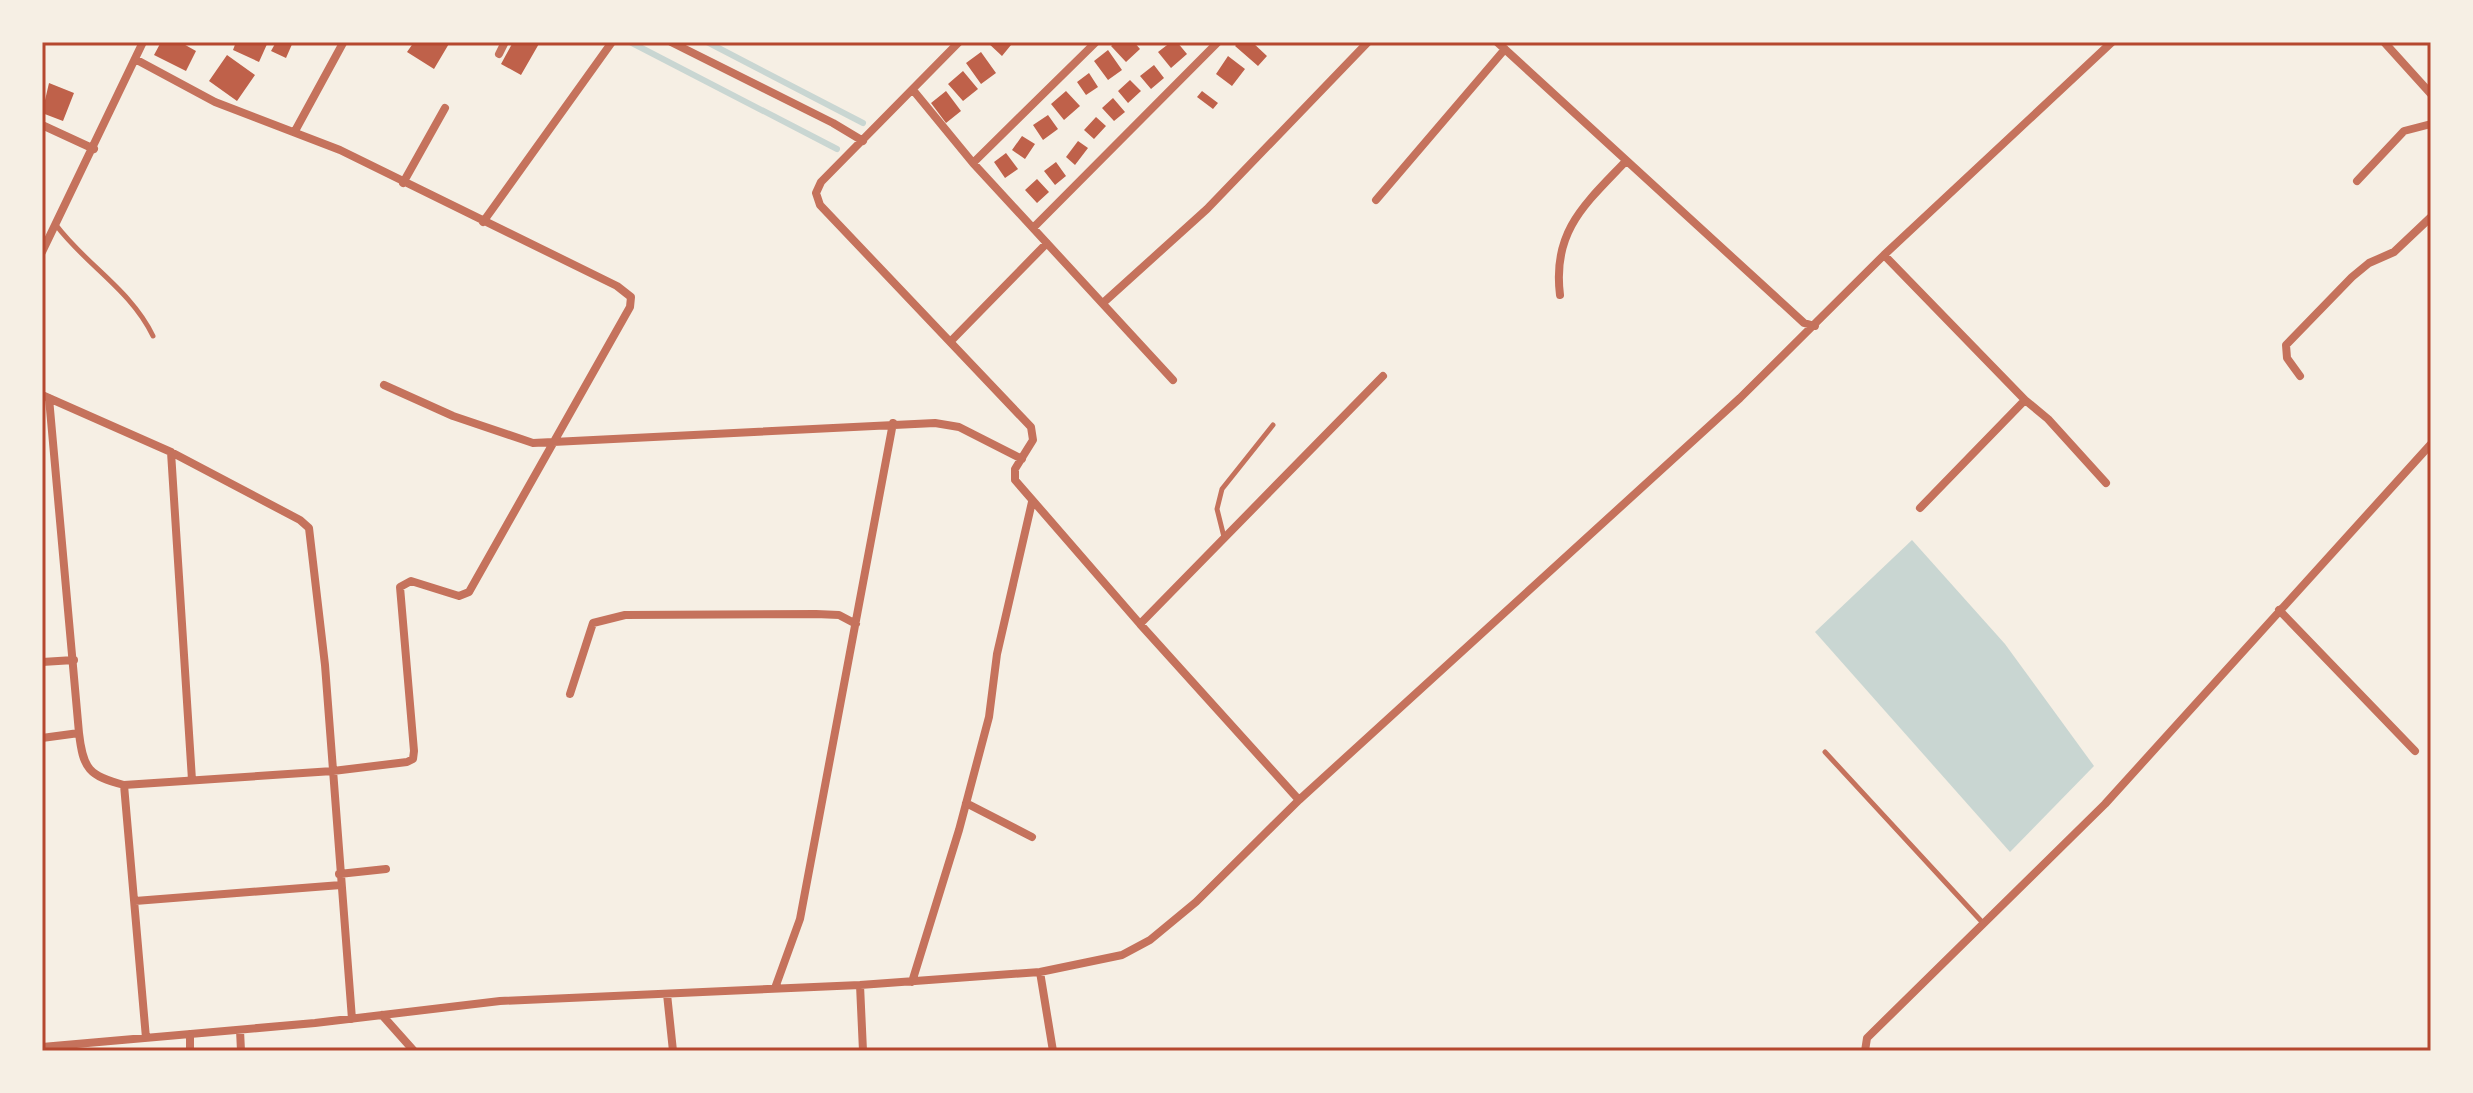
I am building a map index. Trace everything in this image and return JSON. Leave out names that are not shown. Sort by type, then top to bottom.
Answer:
[{"type":"street","points":[[42,252],[143,42]]},
{"type":"street","points":[[499,54],[505,42]]},
{"type":"street","points":[[483,222],[612,42]]},
{"type":"street","points":[[671,42],[863,141]]},
{"type":"street","points":[[959,42],[821,182],[816,193],[820,205],[1031,427],[1033,440],[1015,469],[1015,480],[1299,800]]},
{"type":"street","points":[[973,163],[1096,42]]},
{"type":"street","points":[[1033,228],[1218,42]]},
{"type":"street","points":[[1103,303],[1207,209],[1368,42]]},
{"type":"street","points":[[1497,42],[1804,323],[1815,326]]},
{"type":"street","points":[[42,1047],[352,1019],[500,1001],[860,985],[1040,972],[1122,955],[1150,940],[1196,902],[1299,800],[1815,326],[1884,255],[2112,42]]},
{"type":"street","points":[[2384,42],[2431,94]]},
{"type":"street","points":[[295,131],[343,43]]},
{"type":"street","points":[[1376,200],[1505,49]]},
{"type":"street","points":[[135,59],[215,102],[295,131],[617,286],[631,297],[630,307],[556,443],[469,592],[459,596],[411,581],[404,581],[400,587],[413,759],[333,771],[124,785],[98,778],[88,768],[79,733],[45,397],[171,452],[300,520],[309,528],[333,771],[352,1019]]},
{"type":"street","points":[[913,90],[973,163],[1173,380]]},
{"type":"street","points":[[403,183],[445,108]]},
{"type":"street","points":[[2357,181],[2404,131],[2431,124]]},
{"type":"street","points":[[42,125],[94,149]]},
{"type":"street","points":[[1560,295],[1558,276],[1566,232],[1626,161]]},
{"type":"street","points":[[2300,376],[2287,358],[2286,345],[2352,277],[2369,263],[2394,252],[2431,217]]},
{"type":"street","points":[[951,341],[1047,243]]},
{"type":"street","points":[[1884,255],[2025,400],[2048,419],[2106,483]]},
{"type":"street","points":[[1140,624],[1383,376]]},
{"type":"street","points":[[384,385],[505,435],[533,443],[893,423],[959,427],[1022,459]]},
{"type":"street","points":[[1920,508],[2025,400]]},
{"type":"street","points":[[775,988],[800,919],[893,423]]},
{"type":"street","points":[[1865,1051],[1867,1038],[2105,804],[2431,444]]},
{"type":"street","points":[[171,452],[192,780]]},
{"type":"street","points":[[912,982],[989,717],[997,654],[1032,502]]},
{"type":"street","points":[[2279,610],[2415,751]]},
{"type":"street","points":[[570,694],[589,630],[601,619],[625,615],[816,614],[839,615],[856,624]]},
{"type":"street","points":[[42,662],[74,660]]},
{"type":"street","points":[[42,738],[79,733]]},
{"type":"street","points":[[124,785],[146,1038]]},
{"type":"street","points":[[966,803],[1032,837]]},
{"type":"street","points":[[339,874],[386,869]]},
{"type":"street","points":[[135,901],[341,885]]},
{"type":"street","points":[[1040,972],[1053,1051]]},
{"type":"street","points":[[860,985],[863,1051]]},
{"type":"street","points":[[667,994],[673,1051]]},
{"type":"street","points":[[382,1015],[414,1051]]},
{"type":"street","points":[[240,1030],[241,1051]]},
{"type":"street","points":[[190,1034],[190,1051]]},
{"type":"lane","points":[[55,224],[77,252],[142,312],[153,336]]},
{"type":"lane","points":[[1224,538],[1217,509],[1222,489],[1273,425]]},
{"type":"lane","points":[[1825,752],[1984,924]]},
{"type":"shaded area","points":[[1912,540],[2005,644],[2094,766],[2010,852],[1815,632]]},
{"type":"building","points":[[161,42],[180,42],[196,51],[186,71],[154,55]]},
{"type":"building","points":[[236,42],[268,42],[259,62],[233,50]]},
{"type":"building","points":[[276,42],[293,42],[286,58],[271,51]]},
{"type":"building","points":[[414,42],[450,42],[434,69],[407,52]]},
{"type":"building","points":[[513,42],[540,42],[521,75],[501,64]]},
{"type":"building","points":[[987,42],[1008,42],[1011,45],[1002,56]]},
{"type":"building","points":[[1116,42],[1134,42],[1140,49],[1126,62],[1111,46]]},
{"type":"building","points":[[1171,42],[1177,42],[1187,54],[1171,68],[1158,52]]},
{"type":"building","points":[[1239,42],[1252,42],[1267,56],[1258,66],[1235,46]]},
{"type":"building","points":[[1108,50],[1122,70],[1108,80],[1094,61]]},
{"type":"building","points":[[981,52],[996,73],[981,84],[966,63]]},
{"type":"building","points":[[227,55],[255,75],[237,101],[209,81]]},
{"type":"building","points":[[1228,56],[1245,69],[1232,86],[1216,74]]},
{"type":"building","points":[[1154,65],[1164,78],[1151,89],[1140,76]]},
{"type":"building","points":[[963,71],[978,89],[963,101],[948,84]]},
{"type":"building","points":[[1089,73],[1098,87],[1086,95],[1077,82]]},
{"type":"building","points":[[1130,80],[1141,91],[1128,103],[1118,91]]},
{"type":"building","points":[[49,83],[74,93],[63,121],[42,113]]},
{"type":"building","points":[[946,91],[961,111],[946,123],[931,103]]},
{"type":"building","points":[[1066,91],[1080,106],[1064,120],[1051,104]]},
{"type":"building","points":[[1202,91],[1218,103],[1213,109],[1197,97]]},
{"type":"building","points":[[1113,98],[1125,112],[1114,121],[1102,108]]},
{"type":"building","points":[[1048,115],[1058,129],[1043,140],[1033,125]]},
{"type":"building","points":[[1096,117],[1106,126],[1094,139],[1084,130]]},
{"type":"building","points":[[1022,136],[1035,144],[1025,159],[1012,150]]},
{"type":"building","points":[[1078,141],[1088,148],[1075,165],[1066,157]]},
{"type":"building","points":[[1006,153],[1018,169],[1005,178],[994,162]]},
{"type":"building","points":[[1056,162],[1066,176],[1055,185],[1044,171]]},
{"type":"building","points":[[1037,179],[1049,192],[1037,203],[1025,190]]},
{"type":"waterway","points":[[630,42],[837,149]]},
{"type":"waterway","points":[[707,42],[863,123]]}]
